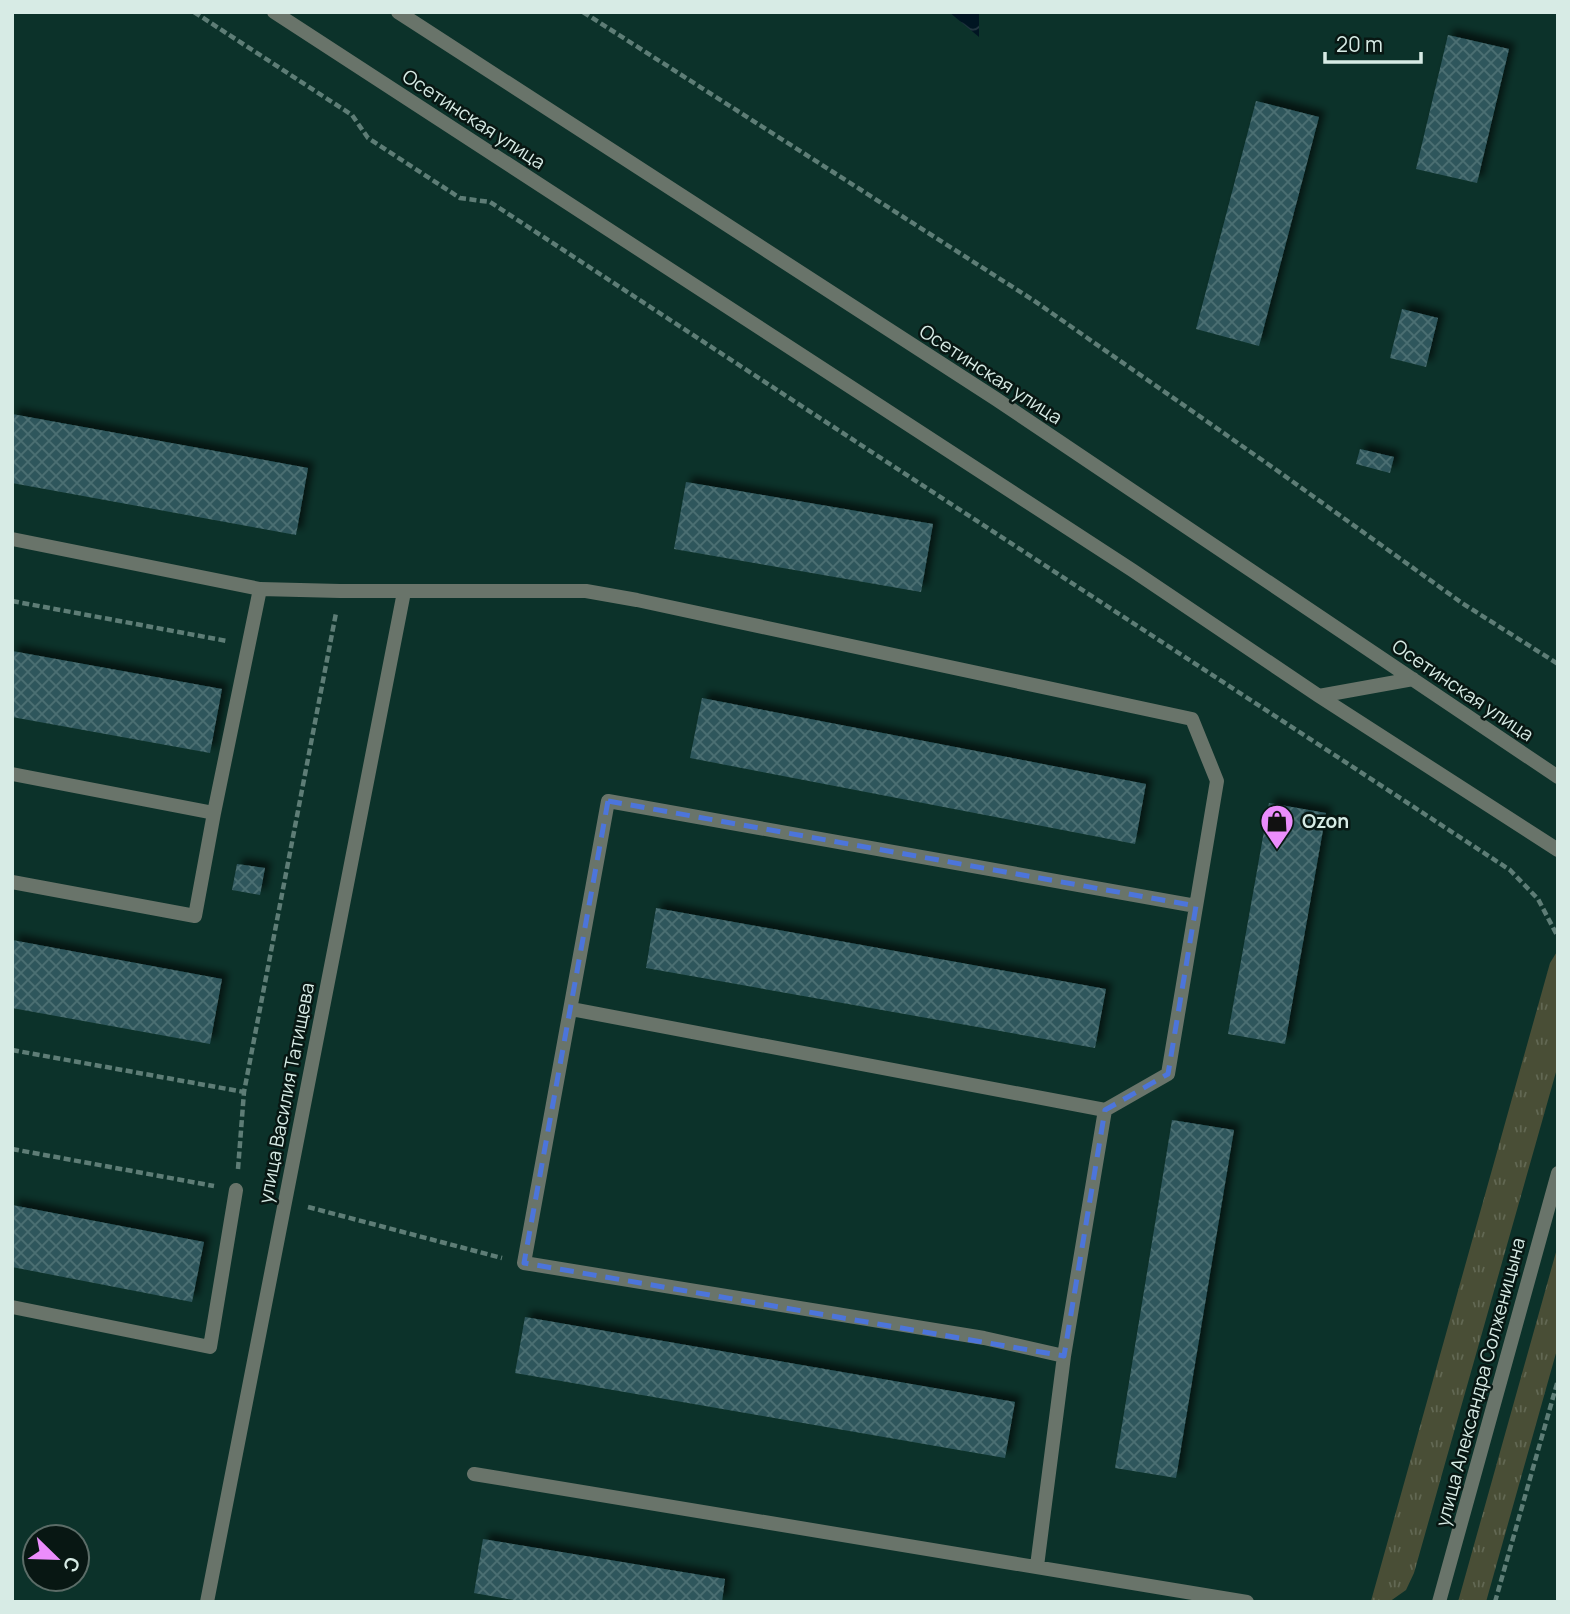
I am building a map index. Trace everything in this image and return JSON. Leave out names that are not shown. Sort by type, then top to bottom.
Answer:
[{"type":"street","name":"Осетинская улица","points":[[274,12],[1558,850]]},
{"type":"street","name":"Осетинская улица","points":[[398,12],[996,399],[1558,777]]},
{"type":"street","points":[[12,539],[260,589],[340,592],[586,592],[637,600],[1192,719],[1217,781],[1168,1074],[1105,1110],[571,1009]]},
{"type":"street","points":[[12,882],[195,916],[260,589]]},
{"type":"street","name":"улица Василия Татищева","points":[[207,1602],[404,592]]},
{"type":"street","points":[[1319,696],[1413,679]]},
{"type":"street","points":[[12,774],[214,813]]},
{"type":"street","points":[[1064,1356],[984,1338],[524,1263],[608,801],[1196,906]]},
{"type":"street","points":[[1037,1566],[1064,1356],[1105,1110]]},
{"type":"street","name":"улица Александра Солженицына","points":[[1439,1602],[1558,1173]]},
{"type":"street","points":[[12,1307],[210,1347],[236,1191]]},
{"type":"street","points":[[474,1474],[1247,1602]]},
{"type":"path","points":[[194,12],[352,115],[368,138],[449,191],[460,198],[490,202],[1510,870],[1538,899],[1558,937]]},
{"type":"path","points":[[583,12],[1033,300],[1298,484],[1462,603],[1558,664]]},
{"type":"path","points":[[12,1149],[236,1191],[244,1091],[340,592]]},
{"type":"path","points":[[12,601],[248,645]]},
{"type":"path","points":[[12,1050],[244,1091]]},
{"type":"path","points":[[285,1201],[524,1263]]},
{"type":"path","points":[[1495,1602],[1558,1380]]},
{"type":"highlighted area","points":[[608,801],[1196,906],[1168,1074],[1105,1110],[1064,1356],[524,1263]]},
{"type":"green space","points":[[1558,950],[1558,1065],[1414,1573],[1406,1590],[1389,1602],[1371,1601],[1550,963]]},
{"type":"green space","points":[[1558,1245],[1558,1346],[1486,1602],[1458,1602]]},
{"type":"water","points":[[949,12],[979,12],[979,37]]},
{"type":"building","points":[[1448,35],[1509,49],[1477,183],[1416,169]]},
{"type":"building","points":[[1256,101],[1319,117],[1259,346],[1196,329]]},
{"type":"building","points":[[1402,309],[1438,318],[1426,367],[1390,358]]},
{"type":"building","points":[[12,414],[308,468],[296,535],[12,483]]},
{"type":"building","points":[[1360,449],[1394,457],[1390,473],[1356,464]]},
{"type":"building","points":[[686,482],[933,524],[921,592],[674,549]]},
{"type":"building","points":[[12,651],[222,689],[210,753],[12,717]]},
{"type":"building","points":[[702,698],[1146,784],[1135,844],[690,758]]},
{"type":"building","points":[[1269,803],[1326,813],[1285,1044],[1228,1034]]},
{"type":"building","points":[[237,864],[265,868],[260,895],[232,890]]},
{"type":"building","points":[[656,908],[1106,989],[1095,1048],[646,968]]},
{"type":"building","points":[[12,940],[222,979],[210,1044],[12,1008]]},
{"type":"building","points":[[1172,1120],[1234,1130],[1176,1478],[1115,1468]]},
{"type":"building","points":[[12,1205],[204,1242],[192,1302],[12,1267]]},
{"type":"building","points":[[525,1317],[1015,1402],[1005,1458],[515,1373]]},
{"type":"building","points":[[483,1539],[725,1579],[722,1602],[525,1602],[474,1593]]},
{"type":"place","name":"Ozon","points":[[1277,851]]}]
